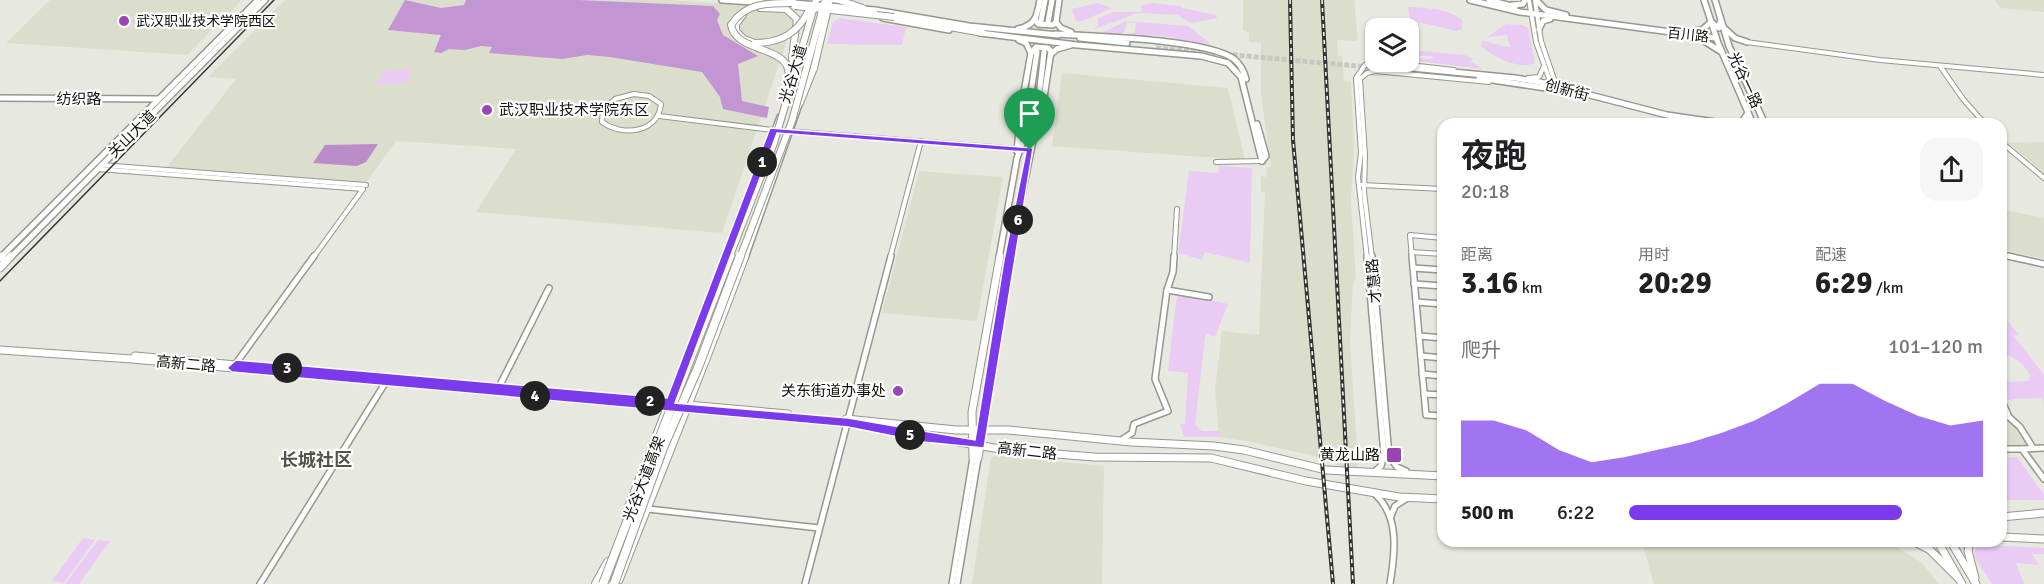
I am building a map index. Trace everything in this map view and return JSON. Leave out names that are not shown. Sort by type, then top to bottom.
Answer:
[{"type":"highway","points":[[839,0],[849,5],[874,10]]},
{"type":"highway","points":[[814,1],[806,18],[797,31],[784,39],[773,42],[748,41],[736,31],[736,24],[741,18],[760,8],[782,5],[832,8],[983,33]]},
{"type":"highway","name":"光谷大道高架","points":[[600,584],[774,143],[791,92],[814,1]]},
{"type":"highway","points":[[800,103],[814,68],[828,13],[827,2]]},
{"type":"highway","name":"光谷大道高架","points":[[616,584],[663,448],[699,366],[792,121],[827,2]]},
{"type":"highway","points":[[784,110],[789,75],[787,66],[777,55],[736,39],[731,32],[731,26],[740,13],[754,7],[794,3]]},
{"type":"highway","points":[[760,8],[781,8],[796,16],[798,26],[790,61],[795,73]]},
{"type":"highway","points":[[600,584],[608,562]]},
{"type":"main road","name":"关山大道","points":[[0,258],[258,0]]},
{"type":"main road","name":"关山大道","points":[[0,268],[265,0]]},
{"type":"main road","points":[[722,0],[848,3],[988,28]]},
{"type":"main road","points":[[756,0],[794,3],[874,10],[947,23],[1156,47],[1054,41],[943,29],[843,10],[827,2]]},
{"type":"main road","points":[[1040,0],[1038,24],[1043,26],[1053,25],[1056,22],[1059,0]]},
{"type":"main road","points":[[1013,30],[1028,27],[1039,21],[1045,0]]},
{"type":"main road","points":[[1048,22],[1052,0]]},
{"type":"main road","name":"百川路","points":[[1470,0],[1591,22],[1716,38]]},
{"type":"main road","name":"百川路","points":[[1489,0],[1534,13],[1684,34]]},
{"type":"main road","points":[[1505,4],[1517,5],[1527,0]]},
{"type":"main road","points":[[1536,0],[1546,10],[1566,16]]},
{"type":"main road","name":"光谷一路","points":[[1704,0],[1722,54],[1750,118]]},
{"type":"main road","name":"光谷一路","points":[[1715,0],[1727,39],[1762,118]]},
{"type":"main road","name":"光谷大道","points":[[608,562],[795,73],[814,1]]},
{"type":"main road","name":"光谷大道","points":[[616,584],[686,408],[701,377],[791,132],[827,2]]},
{"type":"main road","points":[[1539,29],[1541,23],[1548,19],[1591,22]]},
{"type":"main road","points":[[1056,22],[1066,31],[1087,35]]},
{"type":"main road","points":[[1684,34],[1702,30],[1711,22],[1718,28],[1721,24],[1736,38],[1748,42]]},
{"type":"main road","points":[[1055,34],[1197,45],[1227,54],[1244,70],[1266,156],[1262,161]]},
{"type":"main road","points":[[1684,34],[1709,42],[1722,54],[1726,49],[1734,56],[1737,44],[1748,42]]},
{"type":"main road","points":[[1007,36],[1026,43],[1034,52]]},
{"type":"main road","points":[[1054,41],[1194,55],[1222,61],[1240,74],[1262,161]]},
{"type":"main road","points":[[1048,54],[1058,49],[1077,45]]},
{"type":"main road","points":[[1194,55],[1203,51],[1197,45]]},
{"type":"main road","points":[[975,458],[976,445],[982,430],[1028,159],[1042,111],[1050,49],[1045,48],[1036,47],[1034,52],[1021,109],[1019,149],[972,412],[972,430],[976,445]]},
{"type":"main road","name":"创新街","points":[[1419,69],[1515,78],[1669,118]]},
{"type":"main road","name":"创新街","points":[[1419,71],[1555,89],[1688,118]]},
{"type":"main road","name":"纺织路","points":[[0,98],[158,99]]},
{"type":"main road","name":"创新街","points":[[1745,118],[1748,113]]},
{"type":"main road","name":"高新二路","points":[[0,348],[234,366],[650,406],[669,405]]},
{"type":"main road","name":"高新二路","points":[[387,380],[499,387],[686,408],[1230,448],[1305,466],[1359,474],[1437,476]]},
{"type":"main road","points":[[650,406],[660,413],[658,429]]},
{"type":"main road","name":"高新二路","points":[[849,421],[923,437],[1085,457],[1211,458],[1284,477],[1399,497],[1437,499]]},
{"type":"main road","points":[[2007,517],[2044,513]]},
{"type":"main road","points":[[2007,537],[2044,539]]},
{"type":"main road","points":[[1924,547],[1960,581]]},
{"type":"main road","points":[[1941,547],[1960,581]]},
{"type":"main road","points":[[1954,547],[1976,584]]},
{"type":"main road","points":[[1969,547],[1976,584]]},
{"type":"street","points":[[1527,0],[1534,13],[1555,89]]},
{"type":"street","points":[[1515,78],[1539,76],[1544,72],[1534,13],[1536,0]]},
{"type":"street","points":[[843,10],[840,8],[842,5],[848,3]]},
{"type":"street","points":[[1716,38],[1880,60],[2044,75]]},
{"type":"street","name":"才慧路","points":[[1359,474],[1378,470],[1384,455],[1361,186],[1356,78],[1365,65]]},
{"type":"street","points":[[1543,65],[1555,89]]},
{"type":"street","points":[[1940,66],[1980,118]]},
{"type":"street","name":"才慧路","points":[[1369,72],[1360,79],[1365,155],[1361,186],[1389,456],[1402,471],[1432,476]]},
{"type":"street","points":[[659,116],[662,110],[657,100],[651,96],[634,94],[608,104],[601,116],[602,122],[607,127],[624,132],[645,127],[659,116],[791,132],[1030,150]]},
{"type":"street","points":[[805,584],[921,141]]},
{"type":"street","points":[[2007,147],[2044,178]]},
{"type":"street","points":[[1216,162],[1262,161]]},
{"type":"street","points":[[99,167],[364,187],[234,366]]},
{"type":"street","points":[[1361,186],[1437,190]]},
{"type":"street","points":[[1119,441],[1132,433],[1134,424],[1138,421],[1163,415],[1168,411],[1156,387],[1155,379],[1167,290],[1173,272],[1177,209]]},
{"type":"street","points":[[1437,237],[1410,235],[1426,415],[1437,416]]},
{"type":"street","points":[[1412,252],[1437,254]]},
{"type":"street","points":[[2007,256],[2044,264]]},
{"type":"street","points":[[1413,268],[1437,270]]},
{"type":"street","points":[[1414,284],[1437,286]]},
{"type":"street","points":[[499,387],[549,288]]},
{"type":"street","points":[[1167,290],[1209,297]]},
{"type":"street","points":[[1416,302],[1437,304]]},
{"type":"street","points":[[1419,336],[1437,338]]},
{"type":"street","points":[[1421,356],[1437,357]]},
{"type":"street","points":[[1422,374],[1437,375]]},
{"type":"street","points":[[260,584],[387,380]]},
{"type":"street","points":[[1424,394],[1437,395]]},
{"type":"street","points":[[2007,408],[2009,417],[2020,427],[2033,448]]},
{"type":"street","points":[[2007,449],[2044,448]]},
{"type":"street","points":[[2022,449],[2044,478]]},
{"type":"street","points":[[952,584],[975,458]]},
{"type":"street","points":[[957,584],[975,458]]},
{"type":"street","points":[[1367,490],[1386,503],[1391,516],[1393,554],[1390,584]]},
{"type":"street","points":[[1391,516],[1395,506],[1401,500],[1416,497]]},
{"type":"street","points":[[648,508],[819,528]]},
{"type":"shaded area","name":"武汉职业技术学院西区","points":[[50,0],[242,0],[187,55],[6,43]]},
{"type":"shaded area","name":"武汉职业技术学院东区","points":[[285,0],[669,0],[798,8],[722,233],[476,212],[516,149],[396,141],[365,184],[166,168],[236,79],[208,77]]},
{"type":"shaded area","points":[[405,0],[441,8],[464,5],[466,0],[578,0],[713,6],[720,14],[717,20],[723,35],[758,56],[738,64],[742,101],[769,107],[767,118],[723,109],[720,97],[702,72],[610,57],[587,55],[562,59],[489,53],[492,47],[481,46],[465,50],[449,49],[441,53],[434,52],[441,35],[388,30]]},
{"type":"shaded area","points":[[1243,0],[1354,0],[1358,38],[1356,41],[1337,40],[1338,56],[1342,56],[1344,81],[1351,82],[1354,147],[1351,203],[1356,278],[1353,283],[1350,342],[1357,448],[1359,448],[1357,466],[1338,466],[1324,462],[1324,458],[1219,437],[1215,390],[1222,331],[1259,335],[1265,193],[1261,192],[1261,176],[1267,177],[1266,167],[1271,167],[1261,94],[1261,43],[1249,42],[1249,33],[1243,30]]},
{"type":"shaded area","points":[[1995,0],[2044,0],[2044,12],[2000,8]]},
{"type":"shaded area","points":[[1098,3],[1112,8],[1080,22],[1076,21],[1072,9]]},
{"type":"shaded area","points":[[1152,3],[1180,6],[1216,15],[1217,18],[1191,23],[1178,15],[1137,13],[1093,30],[1098,26],[1098,18],[1114,12],[1141,12],[1142,5]]},
{"type":"shaded area","points":[[1408,7],[1436,9],[1462,20],[1462,29],[1456,31],[1419,22],[1419,18],[1410,18]]},
{"type":"shaded area","points":[[840,18],[906,27],[902,45],[827,44],[833,22]]},
{"type":"shaded area","points":[[1126,21],[1188,26],[1210,43],[1182,42],[1173,37],[1151,35],[1150,38],[1128,36],[1135,32],[1136,23],[1127,22],[1125,31],[1119,35],[1101,33]]},
{"type":"shaded area","points":[[1506,24],[1522,25],[1528,28],[1535,63],[1513,64],[1481,46],[1482,41],[1510,47],[1507,35],[1487,37]]},
{"type":"shaded area","points":[[1419,51],[1465,55],[1483,69],[1419,61],[1419,58],[1433,59],[1432,56],[1419,56]]},
{"type":"shaded area","points":[[412,69],[406,83],[377,85],[383,71]]},
{"type":"shaded area","points":[[1062,73],[1228,88],[1245,160],[1052,146]]},
{"type":"shaded area","points":[[2044,142],[2044,173],[2008,143]]},
{"type":"shaded area","points":[[378,144],[366,162],[357,166],[313,163],[325,145]]},
{"type":"shaded area","points":[[1219,166],[1252,168],[1250,263],[1205,252],[1202,260],[1178,253],[1189,171],[1218,173]]},
{"type":"shaded area","points":[[919,171],[1003,177],[977,321],[882,313]]},
{"type":"shaded area","points":[[2007,210],[2044,218],[2044,259],[2007,250]]},
{"type":"shaded area","points":[[1179,293],[1228,304],[1215,337],[1207,334],[1205,338],[1195,425],[1202,431],[1219,431],[1219,437],[1184,437],[1180,424],[1185,424],[1188,373],[1168,371]]},
{"type":"shaded area","points":[[2007,320],[2019,335],[2013,335],[2044,375],[2044,402],[2041,398],[2012,399],[2013,402],[2007,399],[2007,382],[2028,381],[2031,376],[2018,361],[2007,355]]},
{"type":"shaded area","points":[[2007,422],[2015,426],[2025,439],[2026,445],[2007,447]]},
{"type":"shaded area","points":[[991,457],[1104,466],[1102,584],[972,584]]},
{"type":"shaded area","points":[[2017,457],[2044,495],[2044,500],[2007,500],[2007,458]]},
{"type":"shaded area","points":[[83,538],[95,540],[64,583],[52,581]]},
{"type":"shaded area","points":[[98,540],[110,541],[79,584],[65,584]]},
{"type":"shaded area","points":[[2007,546],[2044,548],[2044,554],[2032,554],[2039,565],[2016,563],[2024,584],[1992,584],[1974,556],[1976,548]]},
{"type":"shaded area","points":[[1643,547],[1897,547],[1922,563],[1939,584],[1654,584]]},
{"type":"tunnel","points":[[1038,44],[1041,21]]},
{"type":"tunnel","points":[[1156,48],[1365,67]]},
{"type":"tram line","points":[[0,281],[274,0]]},
{"type":"railway","points":[[1290,0],[1293,140],[1333,584]]},
{"type":"railway","points":[[1322,0],[1353,584]]},
{"type":"place","name":"武汉职业技术学院西区","points":[[124,21]]},
{"type":"place","name":"武汉职业技术学院东区","points":[[487,110]]},
{"type":"place","name":"关东街道办事处","points":[[898,391]]},
{"type":"place","name":"黄龙山路","points":[[1394,455]]},
{"type":"district","name":"长城社区","points":[[316,460]]},
{"type":"route","points":[[773,130],[1030,150],[1014,244],[1009,260],[980,445],[848,423],[232,368],[236,364],[670,403],[773,130]]}]
